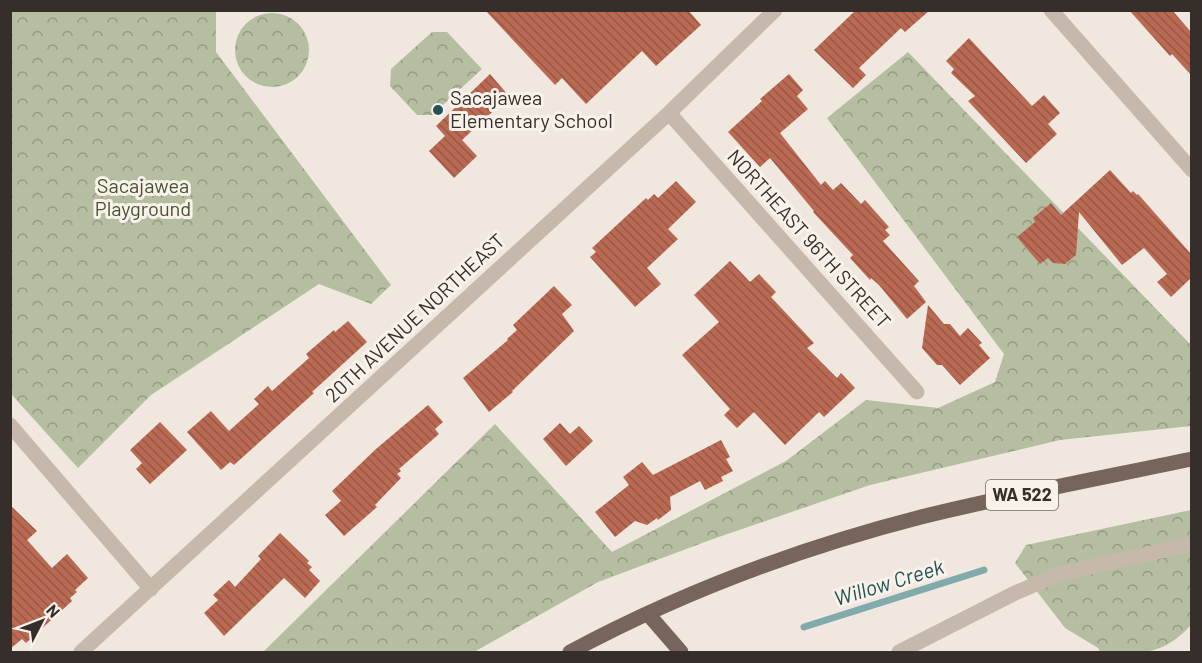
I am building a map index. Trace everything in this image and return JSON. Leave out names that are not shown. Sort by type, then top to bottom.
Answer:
[{"type":"main road","name":"WA 522","points":[[570,652],[648,614],[742,574],[861,534],[979,504],[1191,459]]},
{"type":"main road","points":[[648,614],[681,652]]},
{"type":"street","name":"20TH AVENUE NORTHEAST","points":[[81,652],[669,113],[775,10]]},
{"type":"street","points":[[1051,10],[1191,170]]},
{"type":"street","name":"NORTHEAST 96TH STREET","points":[[669,113],[918,392]]},
{"type":"street","points":[[10,425],[151,589]]},
{"type":"street","points":[[899,652],[1015,593],[1059,574],[1191,544]]},
{"type":"green space","name":"Sacajawea Playground","points":[[10,11],[216,11],[216,52],[391,285],[371,304],[319,284],[151,395],[78,468],[11,394]]},
{"type":"green space","points":[[272,13],[286,16],[298,24],[306,36],[309,50],[306,64],[298,76],[286,84],[272,87],[258,84],[246,76],[238,64],[235,50],[238,36],[246,24],[258,16]]},
{"type":"green space","points":[[432,32],[447,32],[482,69],[432,115],[417,115],[390,86],[391,69]]},
{"type":"green space","points":[[908,52],[1191,345],[1191,426],[1060,440],[870,485],[713,539],[598,582],[474,652],[263,652],[495,424],[612,552],[786,461],[866,400],[938,408],[995,382],[1004,354],[827,118]]},
{"type":"green space","points":[[1191,510],[1191,625],[1180,636],[1160,648],[1139,652],[1100,652],[1098,648],[1065,628],[1015,563],[1026,545]]},
{"type":"building","points":[[485,10],[688,10],[701,25],[656,66],[642,51],[586,104],[562,78],[555,85]]},
{"type":"building","points":[[856,10],[930,10],[905,32],[901,28],[859,68],[866,75],[853,88],[814,50]]},
{"type":"building","points":[[1129,10],[1172,10],[1191,32],[1191,75],[1172,54],[1170,56]]},
{"type":"building","points":[[969,38],[1032,106],[1044,95],[1060,113],[1048,124],[1057,134],[1026,163],[968,101],[975,96],[951,73],[954,69],[946,61]]},
{"type":"building","points":[[490,74],[508,95],[462,140],[477,156],[454,178],[429,151],[445,136],[436,126]]},
{"type":"building","points":[[789,74],[803,90],[797,96],[808,109],[780,133],[821,185],[825,181],[833,190],[841,183],[861,204],[865,200],[889,227],[885,230],[890,235],[883,241],[919,281],[914,286],[926,302],[907,319],[879,285],[871,278],[870,280],[850,258],[853,255],[813,212],[770,158],[760,167],[728,132],[762,101],[760,99]]},
{"type":"building","points":[[1110,170],[1131,193],[1133,191],[1138,194],[1191,254],[1191,278],[1171,297],[1157,282],[1167,274],[1144,248],[1122,265],[1079,212],[1076,255],[1065,264],[1053,263],[1048,258],[1040,264],[1017,237],[1035,222],[1033,218],[1051,203],[1061,215]]},
{"type":"building","points":[[676,181],[696,202],[668,229],[678,239],[647,268],[661,284],[635,307],[590,257],[596,252],[592,248],[646,198],[648,200],[654,194],[658,198]]},
{"type":"building","points":[[730,261],[750,282],[759,274],[776,292],[771,297],[814,343],[807,348],[837,378],[841,373],[855,388],[824,417],[819,412],[785,445],[754,412],[737,428],[724,415],[730,409],[682,355],[719,322],[694,295]]},
{"type":"building","points":[[554,286],[572,305],[562,314],[574,331],[513,392],[489,412],[463,378],[508,340],[517,330],[513,325]]},
{"type":"building","points":[[928,305],[944,324],[950,324],[960,336],[968,328],[982,343],[979,345],[990,358],[960,385],[922,348]]},
{"type":"building","points":[[348,321],[367,342],[234,465],[230,462],[221,470],[187,432],[211,411],[229,431],[259,404],[254,399],[268,386],[272,391],[309,358],[306,354]]},
{"type":"building","points":[[428,405],[443,422],[435,429],[439,434],[399,469],[401,471],[397,474],[401,478],[375,505],[377,507],[344,536],[325,515],[341,501],[332,491],[376,449]]},
{"type":"building","points":[[160,422],[187,450],[150,484],[136,469],[142,463],[130,450]]},
{"type":"building","points":[[560,423],[570,434],[579,426],[593,441],[566,466],[543,439]]},
{"type":"building","points":[[721,440],[730,457],[726,459],[733,471],[721,477],[723,481],[705,490],[700,481],[670,497],[671,510],[658,520],[657,518],[647,525],[635,521],[615,537],[595,512],[629,485],[623,477],[642,462],[653,475]]},
{"type":"building","points":[[10,505],[37,531],[27,540],[52,568],[67,554],[88,578],[75,590],[77,592],[70,598],[72,601],[26,643],[22,639],[10,649]]},
{"type":"building","points":[[280,533],[309,561],[307,563],[312,567],[309,570],[320,581],[305,598],[284,578],[224,636],[204,613],[218,600],[213,595],[229,580],[235,587],[261,559],[258,556]]},
{"type":"waterway","name":"Willow Creek","points":[[804,627],[984,570]]},
{"type":"place","name":"Sacajawea Elementary School","points":[[438,110]]}]
